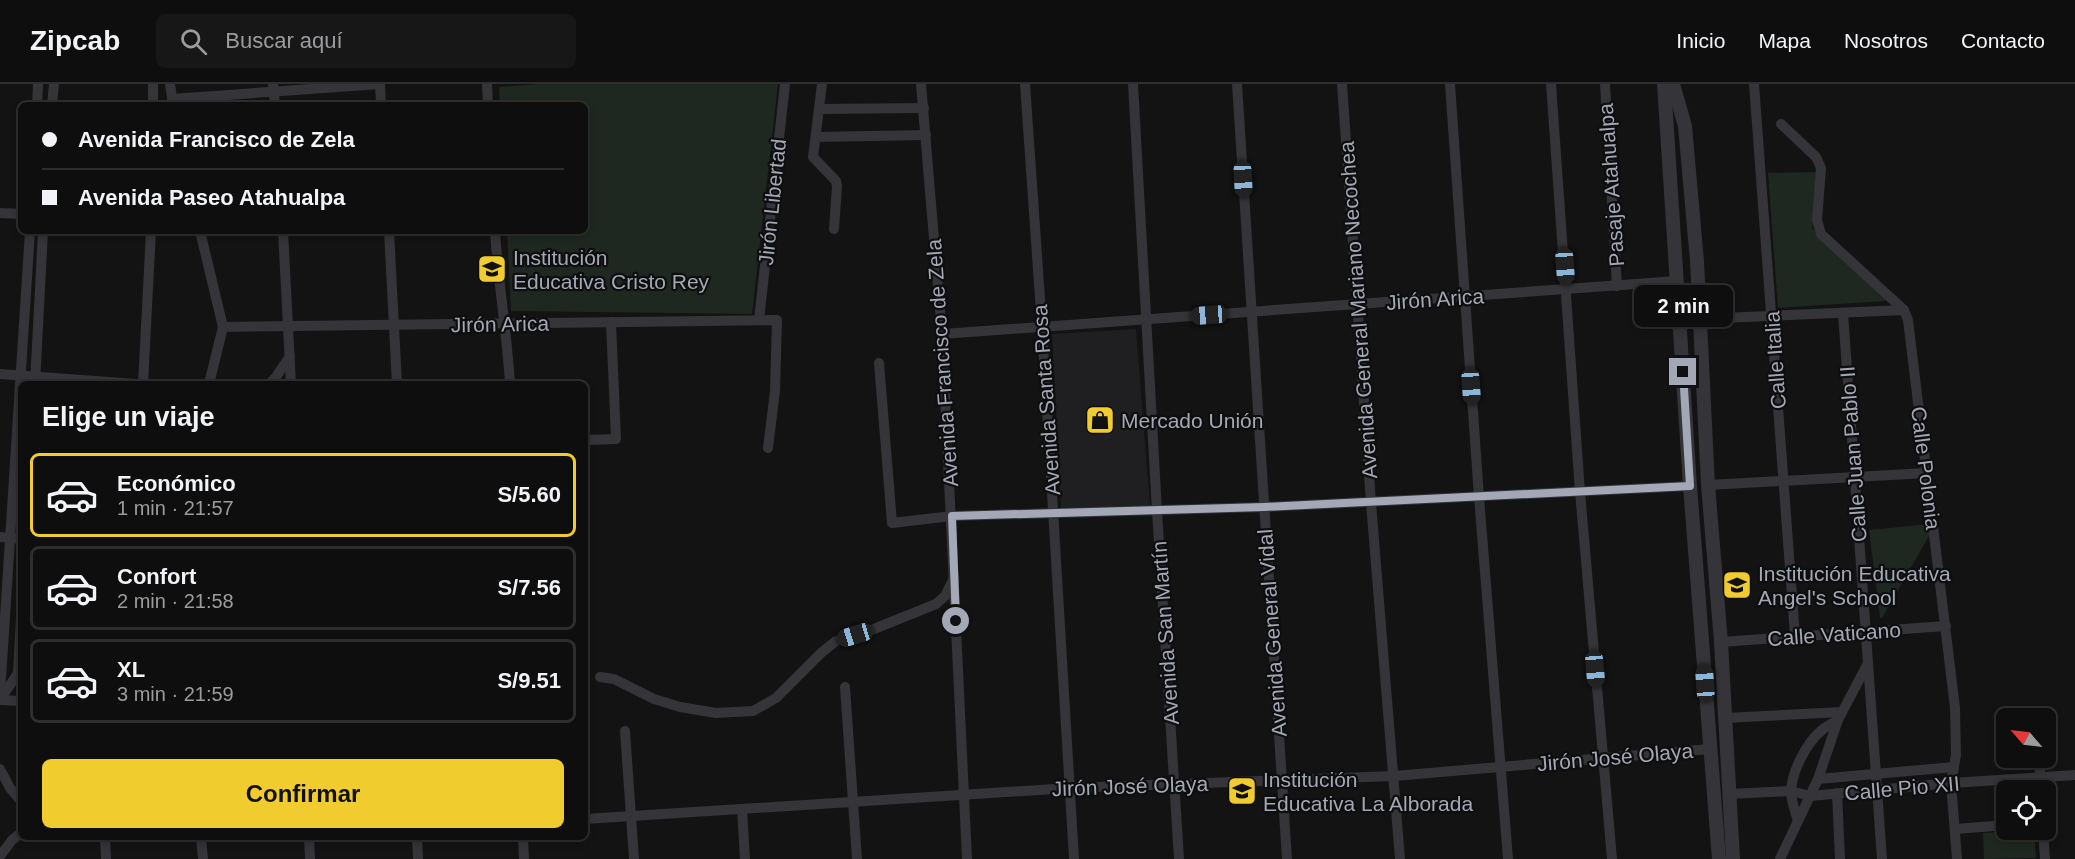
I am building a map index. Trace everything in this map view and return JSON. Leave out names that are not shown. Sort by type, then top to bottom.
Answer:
[{"type":"street","points":[[37,102],[38,84]]},
{"type":"street","points":[[52,102],[54,84]]},
{"type":"street","points":[[153,84],[153,102]]},
{"type":"street","points":[[170,85],[173,102],[274,87],[380,84],[381,102]]},
{"type":"street","points":[[487,84],[488,102]]},
{"type":"street","name":"Jirón Libertad","points":[[759,320],[785,84]]},
{"type":"street","points":[[822,84],[813,157],[836,181],[834,229]]},
{"type":"street","name":"Avenida Francisco de Zela","points":[[921,84],[942,334],[968,859]]},
{"type":"street","name":"Avenida Santa Rosa","points":[[1025,84],[1054,513],[1074,859]]},
{"type":"street","name":"Avenida San Martín","points":[[1133,84],[1156,511],[1179,859]]},
{"type":"street","name":"Avenida General Vidal","points":[[1238,84],[1287,859]]},
{"type":"street","name":"Avenida General Mariano Necochea","points":[[1342,84],[1371,503],[1400,859]]},
{"type":"street","points":[[1450,84],[1464,297],[1508,859]]},
{"type":"street","points":[[1551,84],[1580,492],[1612,859]]},
{"type":"street","name":"Pasaje Atahualpa","points":[[1605,84],[1617,286]]},
{"type":"street","points":[[1664,84],[1690,486],[1719,859]]},
{"type":"street","points":[[1672,84],[1685,126],[1697,261],[1708,485],[1721,642],[1733,859]]},
{"type":"street","name":"Calle Italia","points":[[1754,84],[1795,636]]},
{"type":"street","points":[[274,87],[275,102]]},
{"type":"street","points":[[819,109],[924,108]]},
{"type":"street","points":[[1781,124],[1816,157],[1821,168],[1816,220],[1821,234],[1904,310]]},
{"type":"street","points":[[816,136],[926,135]]},
{"type":"street","points":[[0,213],[18,214]]},
{"type":"street","points":[[19,381],[30,234]]},
{"type":"street","points":[[35,380],[44,234]]},
{"type":"street","points":[[143,381],[151,234]]},
{"type":"street","points":[[199,234],[223,327],[210,381]]},
{"type":"street","points":[[283,234],[290,326],[291,381]]},
{"type":"street","points":[[389,234],[397,381]]},
{"type":"street","points":[[495,234],[508,343],[510,381]]},
{"type":"street","name":"Jirón Arica","points":[[942,334],[1677,281]]},
{"type":"street","points":[[1700,319],[1904,310]]},
{"type":"street","name":"Calle Polonia","points":[[1904,310],[1908,320],[1946,626],[1957,735],[1951,783],[1957,859]]},
{"type":"street","name":"Calle Juan Pablo II","points":[[1843,313],[1882,859]]},
{"type":"street","name":"Jirón Arica","points":[[223,327],[777,320],[775,391],[768,448]]},
{"type":"street","points":[[588,440],[616,439],[611,322]]},
{"type":"street","points":[[272,381],[290,356]]},
{"type":"street","points":[[879,363],[892,523],[952,516],[1371,503],[1690,486]]},
{"type":"street","points":[[0,374],[35,380],[60,381]]},
{"type":"street","points":[[0,694],[5,538],[18,388]]},
{"type":"street","points":[[1708,485],[1927,473]]},
{"type":"street","points":[[600,678],[614,679],[654,699],[680,707],[716,713],[753,711],[776,698],[836,641],[869,631],[936,604],[945,596],[954,578]]},
{"type":"street","name":"Calle Vaticano","points":[[1721,642],[1946,626]]},
{"type":"street","points":[[1780,859],[1818,779],[1840,716],[1868,663]]},
{"type":"street","points":[[0,700],[18,673]]},
{"type":"street","points":[[844,687],[857,859]]},
{"type":"street","points":[[0,700],[18,701]]},
{"type":"street","points":[[1725,717],[1840,716]]},
{"type":"street","points":[[1798,821],[1792,805],[1791,791],[1799,763],[1810,743],[1821,730],[1840,716]]},
{"type":"street","points":[[625,731],[634,859]]},
{"type":"street","name":"Jirón José Olaya","points":[[588,819],[1070,788],[1394,776],[1710,749]]},
{"type":"street","name":"Calle Pio XII","points":[[1818,779],[1954,766]]},
{"type":"street","points":[[2039,768],[2040,780]]},
{"type":"street","points":[[0,769],[18,797]]},
{"type":"street","name":"Calle Pio XII","points":[[1730,794],[1791,791],[1810,796],[1951,783],[2075,775]]},
{"type":"street","points":[[1838,793],[1840,859]]},
{"type":"street","points":[[742,809],[745,859]]},
{"type":"street","points":[[1955,829],[1996,826]]},
{"type":"street","points":[[0,856],[18,835]]},
{"type":"street","points":[[105,840],[106,859]]},
{"type":"street","points":[[201,840],[203,859]]},
{"type":"street","points":[[309,840],[310,859]]},
{"type":"street","points":[[417,840],[418,859]]},
{"type":"street","points":[[523,840],[524,859]]},
{"type":"street","points":[[2044,840],[2045,859]]},
{"type":"shaded area","points":[[541,84],[778,84],[752,314],[511,311],[507,234],[588,234],[588,102],[500,102],[499,87]]},
{"type":"shaded area","points":[[1819,172],[1812,228],[1885,298],[1885,301],[1778,308],[1768,173]]},
{"type":"shaded area","name":"Mercado Unión","points":[[1136,329],[1150,506],[1061,508],[1052,334]]},
{"type":"shaded area","points":[[1930,524],[1929,536],[1882,618],[1880,617],[1869,530]]},
{"type":"shaded area","points":[[1996,832],[1996,840],[2035,840],[2036,858],[1984,859],[1983,833]]},
{"type":"place","name":"Institución Educativa Cristo Rey","points":[[492,269]]},
{"type":"place","name":"Mercado Unión","points":[[1100,420]]},
{"type":"place","name":"Institución Educativa Angel's School","points":[[1737,585]]},
{"type":"place","name":"Institución Educativa La Alborada","points":[[1242,791]]},
{"type":"route","points":[[956,621],[952,516],[1392,502],[1690,486],[1683,372]]}]
